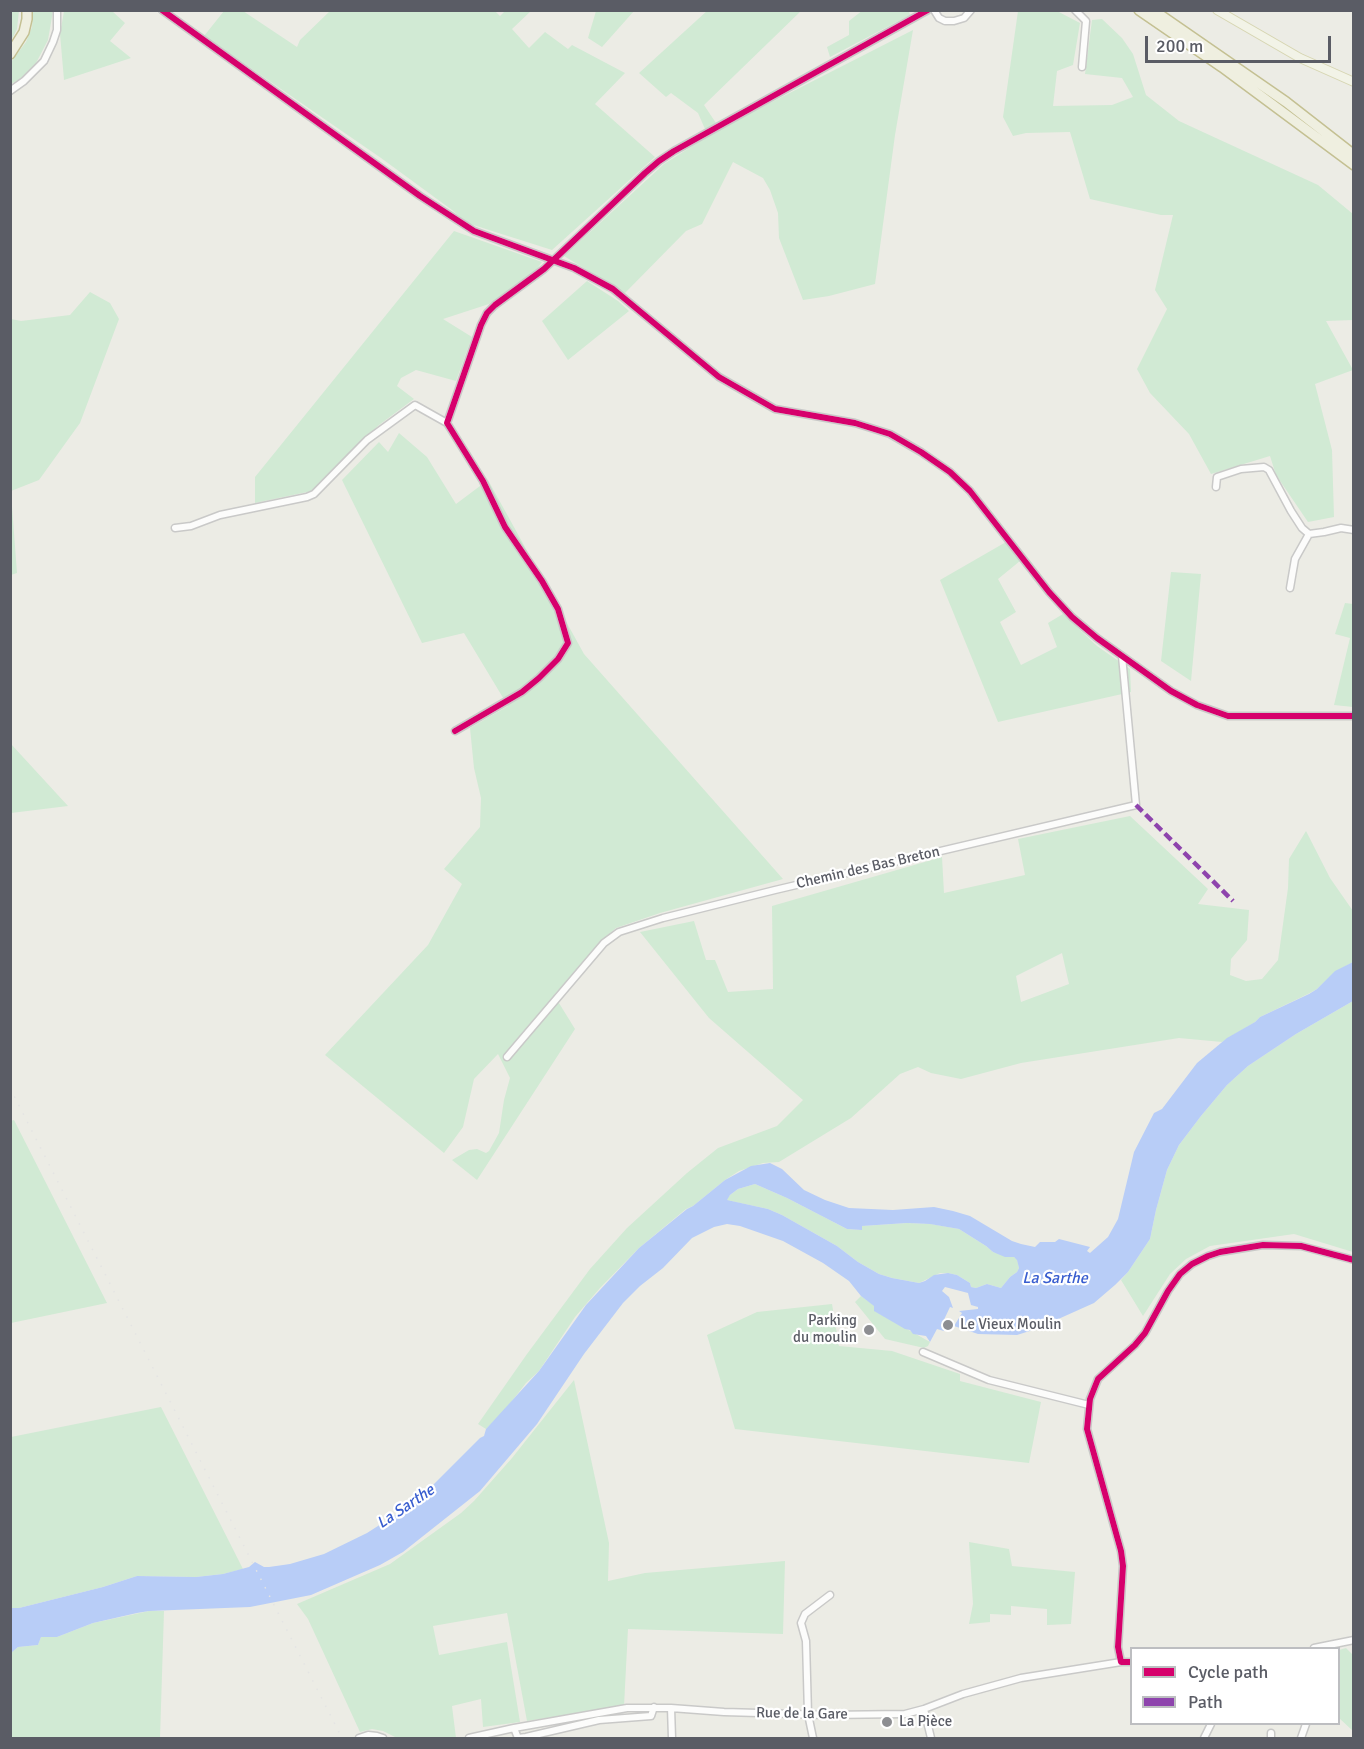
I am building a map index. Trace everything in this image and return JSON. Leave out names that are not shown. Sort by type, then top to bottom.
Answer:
[{"type":"highway","points":[[10,54],[24,32],[27,10]]},
{"type":"highway","points":[[1139,10],[1230,73],[1353,165]]},
{"type":"highway","points":[[1153,10],[1286,102],[1353,155]]},
{"type":"main road","points":[[1216,10],[1300,58],[1353,82]]},
{"type":"street","points":[[10,91],[44,61],[57,30],[57,10]]},
{"type":"street","points":[[162,10],[420,196],[474,231],[574,268],[613,289],[719,377],[775,409],[855,423],[890,434],[921,452],[950,472],[970,491],[1049,592],[1072,617],[1097,638],[1171,691],[1197,705],[1228,716],[1353,716]]},
{"type":"street","points":[[447,423],[487,313],[544,269],[645,173],[674,151],[928,10]]},
{"type":"street","points":[[934,10],[939,18],[954,21],[964,18],[971,10]]},
{"type":"street","points":[[1075,10],[1086,21],[1082,67]]},
{"type":"street","points":[[175,528],[191,526],[220,516],[314,494],[367,441],[415,405],[447,423],[483,481],[505,527],[558,609],[568,643],[558,659],[522,692],[455,731]]},
{"type":"street","points":[[1216,487],[1217,477],[1241,469],[1264,466],[1269,470],[1302,528],[1309,534],[1341,528],[1353,530]]},
{"type":"street","points":[[1290,588],[1296,559],[1309,534]]},
{"type":"street","name":"Chemin des Bas Breton","points":[[507,1057],[604,943],[619,932],[660,919],[775,890],[1136,805],[1122,656]]},
{"type":"street","points":[[1121,1662],[1118,1647],[1123,1566],[1121,1551],[1087,1429],[1090,1399],[1098,1379],[1135,1345],[1145,1333],[1173,1282],[1198,1261],[1220,1252],[1263,1245],[1301,1246],[1353,1260]]},
{"type":"street","points":[[923,1352],[989,1380],[1089,1405]]},
{"type":"street","points":[[813,1738],[808,1714],[806,1641],[801,1623],[805,1614],[830,1595]]},
{"type":"street","points":[[1319,1647],[1353,1640]]},
{"type":"street","name":"Rue de la Gare","points":[[469,1738],[627,1708],[654,1707],[724,1712],[808,1714],[905,1714],[963,1694],[1021,1678],[1130,1662]]},
{"type":"street","points":[[514,1728],[518,1738],[526,1737],[599,1720],[651,1716],[654,1707]]},
{"type":"street","points":[[671,1708],[672,1738]]},
{"type":"street","points":[[924,1709],[931,1738]]},
{"type":"street","points":[[359,1738],[368,1735],[383,1738]]},
{"type":"green space","points":[[11,10],[19,11],[17,29],[11,41]]},
{"type":"green space","points":[[494,10],[500,16],[505,11],[531,11],[512,29],[529,48],[545,32],[568,49],[572,45],[625,73],[595,104],[655,157],[552,250],[467,223],[381,158],[204,36],[224,11],[243,11],[297,47],[300,40],[330,11]]},
{"type":"green space","points":[[596,10],[634,11],[602,47],[588,38]]},
{"type":"green space","points":[[708,10],[801,11],[704,105],[716,123],[705,129],[698,113],[671,93],[666,97],[639,73]]},
{"type":"green space","points":[[863,10],[909,11],[910,15],[830,57],[827,47],[849,35],[849,21]]},
{"type":"green space","points":[[33,11],[53,11],[48,40],[36,63],[20,79],[11,84],[11,62],[26,42],[32,27]]},
{"type":"green space","points":[[64,11],[112,11],[125,23],[110,41],[131,58],[64,80],[60,34]]},
{"type":"green space","points":[[1018,11],[1057,11],[1080,23],[1073,65],[1057,71],[1053,106],[1112,105],[1133,97],[1122,78],[1085,74],[1092,20],[1102,19],[1122,38],[1133,54],[1146,95],[1179,121],[1318,185],[1353,214],[1353,320],[1326,321],[1353,370],[1315,384],[1332,450],[1334,517],[1308,522],[1276,475],[1270,456],[1211,474],[1189,434],[1150,393],[1137,369],[1167,309],[1155,290],[1173,215],[1161,215],[1090,199],[1070,132],[1026,133],[1013,136],[1003,117]]},
{"type":"green space","points":[[913,30],[895,135],[875,284],[803,300],[779,238],[778,213],[770,190],[763,178],[733,162],[702,224],[686,231],[625,293],[564,256],[664,164],[719,129]]},
{"type":"green space","points":[[454,231],[542,262],[534,273],[489,304],[443,319],[472,337],[456,381],[416,370],[401,378],[397,386],[414,399],[379,425],[312,491],[255,503],[255,477]]},
{"type":"green space","points":[[587,281],[629,311],[568,360],[542,321]]},
{"type":"green space","points":[[90,292],[110,303],[119,319],[80,423],[39,480],[11,491],[11,319],[21,321],[70,315]]},
{"type":"green space","points":[[399,433],[427,457],[456,504],[488,480],[584,654],[783,879],[660,913],[616,928],[607,936],[554,995],[575,1029],[477,1180],[452,1160],[469,1150],[477,1149],[486,1153],[499,1133],[510,1078],[498,1054],[474,1079],[463,1127],[444,1153],[325,1055],[428,945],[462,884],[444,869],[480,827],[481,798],[474,768],[470,728],[508,706],[464,633],[422,643],[342,480],[379,442],[388,452]]},
{"type":"green space","points":[[11,493],[17,573],[10,575]]},
{"type":"green space","points":[[1006,542],[1020,561],[998,579],[1016,612],[1000,622],[1021,665],[1057,647],[1048,623],[1063,614],[1097,646],[1130,669],[1131,692],[998,722],[940,580]]},
{"type":"green space","points":[[1171,572],[1201,574],[1191,681],[1161,661]]},
{"type":"green space","points":[[1345,603],[1353,604],[1353,707],[1334,705],[1350,638],[1335,634]]},
{"type":"green space","points":[[11,744],[68,806],[11,813]]},
{"type":"green space","points":[[1130,816],[1208,889],[1198,904],[1249,910],[1247,940],[1231,959],[1230,975],[1246,981],[1262,979],[1278,960],[1288,888],[1289,859],[1306,831],[1330,878],[1353,911],[1353,962],[1335,972],[1317,989],[1260,1017],[1222,1042],[1179,1038],[1021,1063],[961,1079],[931,1073],[918,1067],[900,1074],[851,1118],[779,1162],[763,1163],[739,1171],[686,1209],[639,1248],[600,1288],[575,1317],[539,1371],[526,1383],[505,1410],[486,1429],[478,1424],[590,1269],[627,1228],[718,1148],[777,1126],[803,1100],[709,1018],[640,932],[694,921],[706,960],[715,960],[728,992],[773,989],[772,906],[942,857],[944,893],[1025,875],[1018,839]],"holes":[[[1062,953],[1069,984],[1021,1002],[1016,976]]]},
{"type":"green space","points":[[1353,1001],[1353,1252],[1294,1234],[1210,1246],[1186,1259],[1170,1274],[1143,1316],[1121,1280],[1150,1239],[1167,1170],[1179,1145],[1227,1085],[1248,1066],[1296,1034]]},
{"type":"green space","points":[[14,1120],[107,1303],[11,1323],[10,1121]]},
{"type":"green space","points":[[755,1184],[847,1229],[861,1230],[862,1226],[907,1223],[959,1229],[993,1252],[1014,1257],[1017,1259],[1019,1268],[1001,1288],[987,1284],[976,1288],[971,1287],[970,1283],[957,1275],[948,1273],[940,1273],[919,1283],[879,1274],[837,1246],[782,1215],[768,1209],[726,1200],[738,1189]]},
{"type":"green space","points":[[861,1296],[875,1306],[875,1311],[930,1342],[928,1346],[924,1348],[885,1339],[855,1302]]},
{"type":"green space","points":[[832,1304],[839,1346],[892,1351],[960,1374],[960,1381],[1041,1402],[1029,1463],[735,1429],[707,1335],[757,1312]]},
{"type":"green space","points":[[574,1380],[609,1543],[608,1581],[645,1573],[785,1561],[783,1634],[628,1629],[624,1706],[527,1721],[507,1613],[433,1626],[439,1655],[507,1642],[520,1722],[483,1727],[481,1699],[452,1706],[456,1738],[397,1738],[383,1731],[372,1729],[360,1732],[308,1619],[297,1604],[390,1564],[461,1513],[512,1458]]},
{"type":"green space","points":[[161,1407],[243,1569],[196,1577],[137,1576],[103,1587],[11,1608],[11,1437]]},
{"type":"green space","points":[[969,1542],[1009,1549],[1012,1566],[1075,1572],[1071,1624],[1047,1625],[1047,1609],[1011,1606],[1011,1615],[990,1614],[990,1622],[969,1624],[973,1604]]},
{"type":"green space","points":[[149,1611],[164,1611],[160,1738],[11,1738],[11,1653],[18,1647],[38,1645],[41,1637],[57,1637],[93,1623]]},
{"type":"green space","points":[[1346,1648],[1353,1655],[1353,1731],[1340,1719],[1340,1650]]},
{"type":"water","name":"La Sarthe","points":[[1353,962],[1353,1001],[1296,1034],[1248,1066],[1227,1085],[1179,1145],[1167,1170],[1150,1239],[1128,1272],[1094,1303],[1017,1335],[978,1334],[954,1326],[962,1313],[959,1311],[978,1309],[978,1307],[971,1305],[968,1293],[945,1287],[942,1291],[949,1297],[953,1308],[950,1307],[941,1326],[945,1329],[944,1331],[937,1329],[930,1342],[926,1336],[913,1334],[910,1330],[874,1311],[874,1306],[861,1296],[849,1281],[823,1263],[783,1241],[740,1226],[727,1224],[714,1227],[692,1238],[663,1268],[623,1303],[584,1354],[537,1424],[480,1491],[403,1552],[380,1565],[311,1595],[250,1607],[137,1613],[93,1623],[57,1637],[41,1637],[38,1645],[18,1647],[11,1653],[11,1608],[103,1587],[137,1576],[196,1577],[223,1574],[249,1567],[255,1562],[264,1567],[290,1564],[324,1554],[367,1533],[403,1510],[431,1487],[484,1436],[486,1429],[539,1371],[586,1305],[639,1248],[725,1180],[751,1166],[770,1163],[782,1169],[804,1190],[849,1208],[893,1210],[934,1207],[970,1216],[1021,1244],[1035,1247],[1040,1242],[1055,1242],[1059,1239],[1090,1247],[1087,1251],[1090,1253],[1108,1237],[1118,1219],[1134,1152],[1154,1113],[1162,1109],[1197,1063],[1227,1038],[1260,1017],[1317,989],[1335,971]],"holes":[[[755,1184],[847,1229],[862,1230],[862,1226],[907,1223],[959,1229],[993,1252],[1005,1257],[1014,1257],[1019,1268],[1001,1288],[987,1284],[976,1288],[971,1287],[970,1283],[957,1275],[948,1273],[934,1275],[919,1283],[892,1278],[879,1274],[858,1262],[837,1246],[782,1215],[768,1209],[727,1200],[738,1189]]]},
{"type":"railway","points":[[10,1088],[342,1738]]},
{"type":"marked path","points":[[1136,805],[1233,901]]},
{"type":"cycle path","points":[[162,10],[420,196],[474,231],[574,268],[613,289],[719,377],[775,409],[855,423],[890,434],[921,452],[950,472],[970,491],[1049,592],[1072,617],[1097,638],[1171,691],[1197,705],[1228,716],[1354,716]]},
{"type":"cycle path","points":[[455,731],[522,692],[558,659],[568,643],[558,609],[505,527],[483,481],[447,423],[487,313],[544,269],[659,161],[928,10]]},
{"type":"cycle path","points":[[1130,1662],[1121,1662],[1118,1647],[1123,1566],[1121,1551],[1087,1429],[1090,1399],[1098,1379],[1145,1333],[1180,1274],[1192,1264],[1208,1256],[1263,1245],[1301,1246],[1354,1260]]},
{"type":"place","name":"Le Vieux Moulin","points":[[948,1325]]},
{"type":"place","name":"Parking du moulin","points":[[869,1330]]},
{"type":"place","name":"La Pièce","points":[[887,1722]]}]
